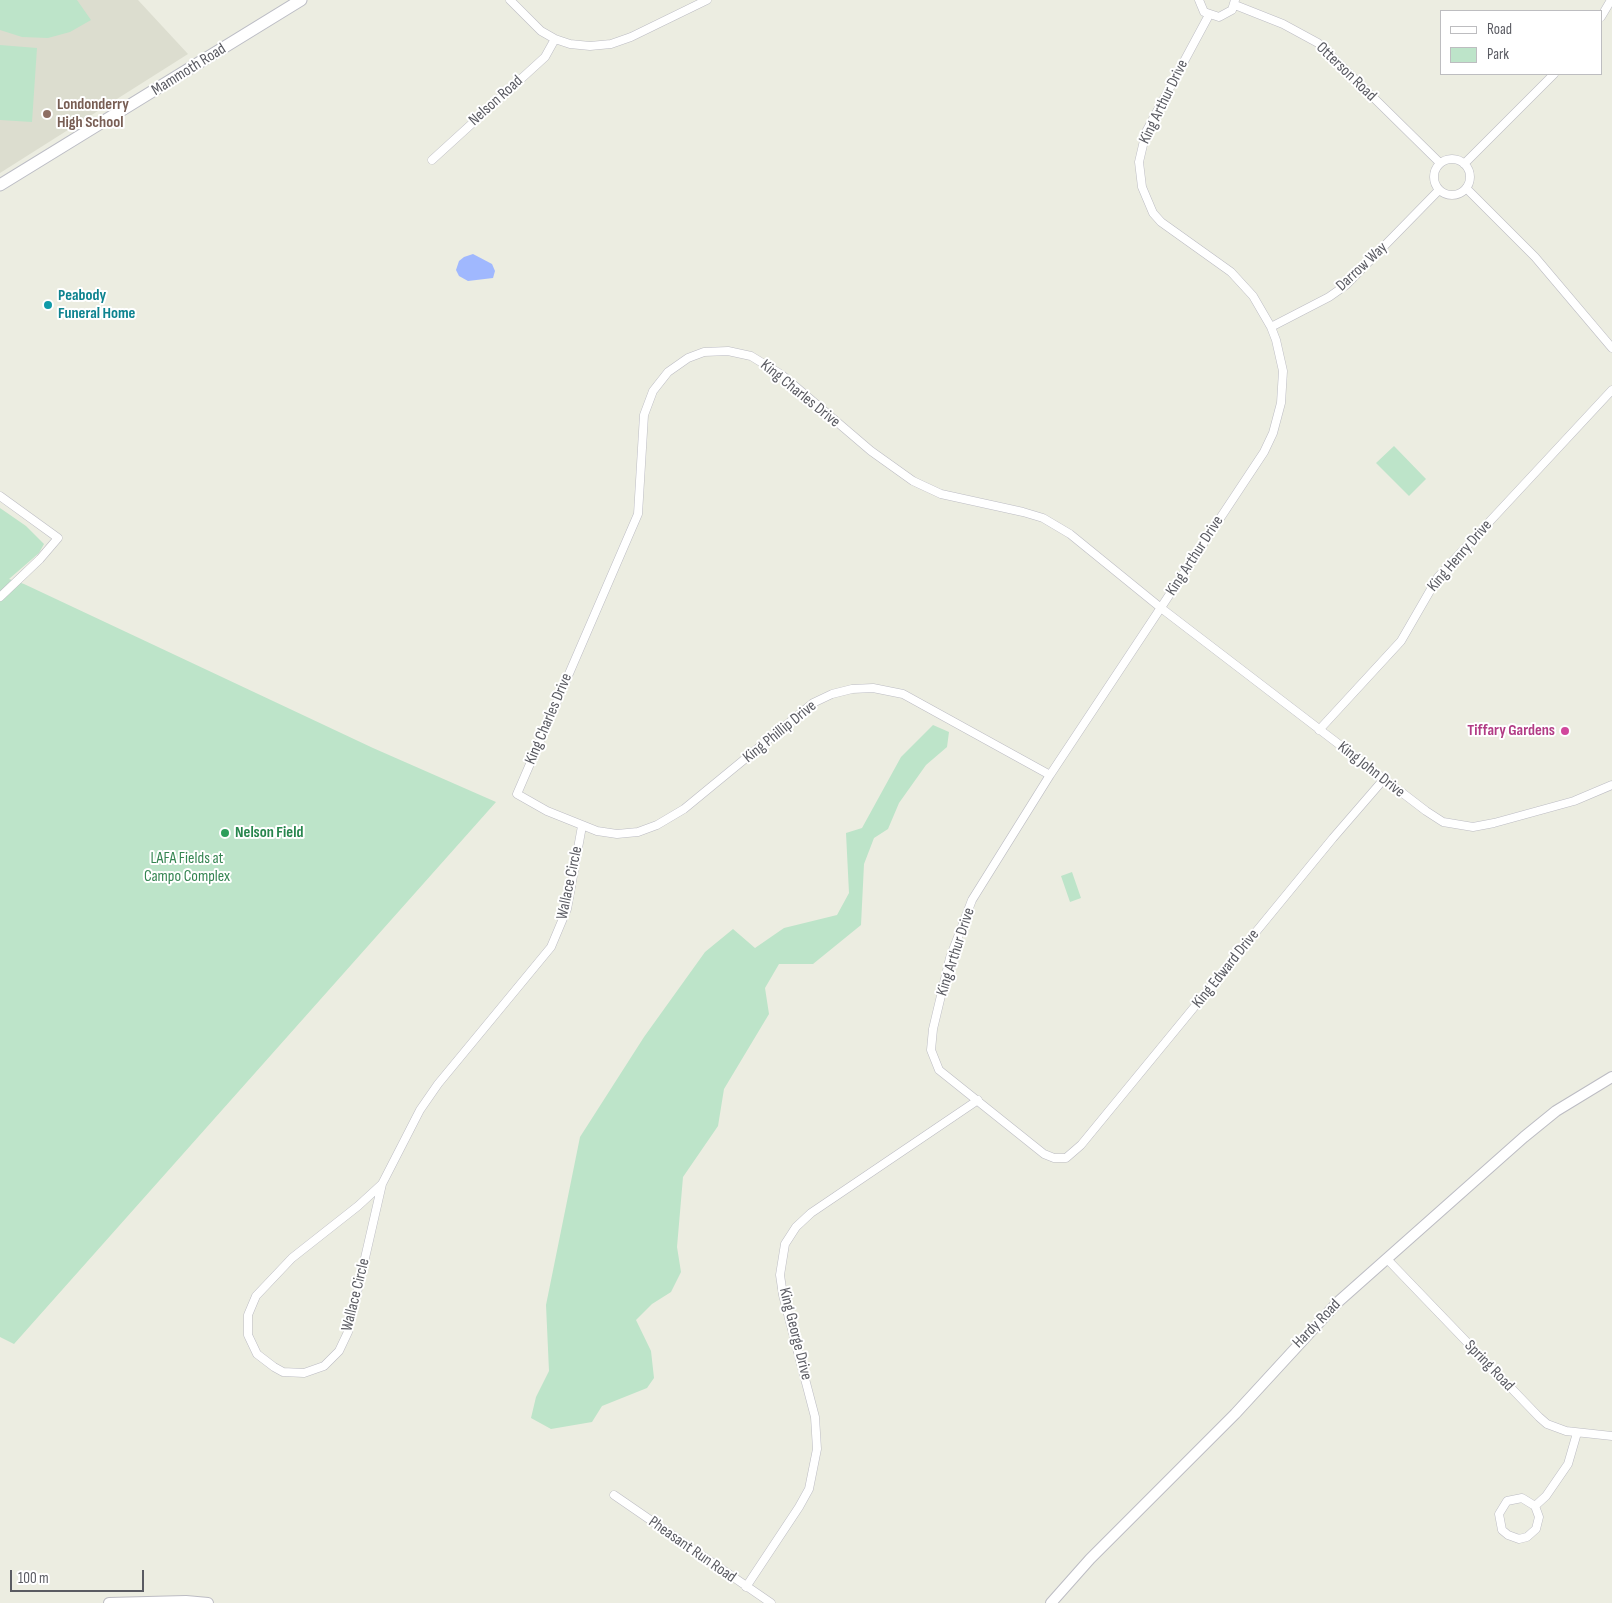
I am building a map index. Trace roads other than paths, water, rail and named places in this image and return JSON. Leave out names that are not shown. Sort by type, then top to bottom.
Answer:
[{"type":"main road","name":"Mammoth Road","points":[[0,185],[301,0]]},
{"type":"street","points":[[510,0],[541,30],[555,39],[570,44],[590,46],[611,44],[631,37],[707,0]]},
{"type":"street","points":[[1199,0],[1201,8],[1209,15]]},
{"type":"street","points":[[1602,15],[1611,0]]},
{"type":"street","name":"Otterson Road","points":[[1209,15],[1224,16],[1235,3],[1283,24],[1318,43],[1440,164]]},
{"type":"street","name":"King Arthur Drive","points":[[1066,1158],[1054,1158],[1044,1154],[939,1070],[932,1050],[935,1021],[950,958],[972,900],[1050,775],[1253,470],[1273,433],[1281,402],[1283,371],[1271,327],[1253,296],[1239,280],[1161,222],[1154,213],[1142,187],[1139,162],[1146,132],[1209,15]]},
{"type":"street","name":"Nelson Road","points":[[432,160],[545,57],[555,39]]},
{"type":"street","points":[[1464,164],[1553,75]]},
{"type":"street","points":[[1452,159],[1464,164],[1470,176],[1466,188],[1455,195],[1446,194],[1439,190],[1433,176],[1440,164],[1452,159]]},
{"type":"street","points":[[1466,188],[1535,257],[1612,348]]},
{"type":"street","name":"Darrow Way","points":[[1271,327],[1329,297],[1346,285],[1439,190]]},
{"type":"street","name":"King Charles Drive","points":[[516,794],[638,514],[641,502],[643,423],[649,399],[657,384],[674,366],[704,352],[728,350],[758,359],[792,383],[871,451],[913,482],[942,494],[1043,518],[1070,534],[1161,608]]},
{"type":"street","name":"King Henry Drive","points":[[1319,730],[1401,641],[1438,577],[1612,390]]},
{"type":"street","points":[[0,496],[58,538],[40,560],[0,597]]},
{"type":"street","name":"King John Drive","points":[[1161,608],[1384,780],[1443,822],[1473,827],[1494,824],[1574,801],[1612,785]]},
{"type":"street","name":"King Phillip Drive","points":[[516,794],[547,811],[582,826],[617,834],[638,832],[657,826],[700,796],[813,703],[832,694],[852,689],[873,688],[903,694],[1050,775]]},
{"type":"street","name":"King Edward Drive","points":[[1066,1158],[1081,1145],[1338,832],[1384,780]]},
{"type":"street","name":"Wallace Circle","points":[[382,1184],[358,1206],[289,1260],[256,1296],[248,1315],[248,1335],[257,1354],[274,1367],[283,1372],[304,1373],[324,1366],[339,1351],[348,1332],[382,1184],[420,1110],[438,1084],[551,948],[567,909],[582,826]]},
{"type":"street","name":"Hardy Road","points":[[1051,1603],[1090,1559],[1235,1414],[1316,1324],[1524,1137],[1556,1111],[1612,1077]]},
{"type":"street","name":"King George Drive","points":[[746,1587],[805,1495],[815,1465],[817,1450],[815,1417],[783,1295],[780,1275],[785,1244],[796,1227],[812,1213],[978,1100]]},
{"type":"street","name":"Spring Road","points":[[1387,1259],[1538,1417],[1558,1429],[1577,1433],[1612,1436]]},
{"type":"street","points":[[1535,1506],[1546,1496],[1568,1464],[1577,1433]]},
{"type":"street","name":"Pheasant Run Road","points":[[614,1496],[771,1603]]},
{"type":"street","points":[[1522,1498],[1535,1506],[1539,1521],[1531,1535],[1515,1538],[1502,1530],[1499,1514],[1507,1501],[1522,1498]]},
{"type":"street","points":[[109,1603],[186,1601],[208,1603]]},
{"type":"water","points":[[473,254],[492,264],[495,271],[493,278],[468,281],[459,276],[456,270],[459,261]]},
{"type":"place","name":"Londonderry High School","points":[[47,114]]},
{"type":"place","name":"Peabody Funeral Home","points":[[48,305]]},
{"type":"place","name":"Tiffary Gardens","points":[[1565,731]]},
{"type":"place","name":"Nelson Field","points":[[225,833]]},
{"type":"park label","name":"LAFA Fields at Campo Complex","points":[[187,868]]}]
